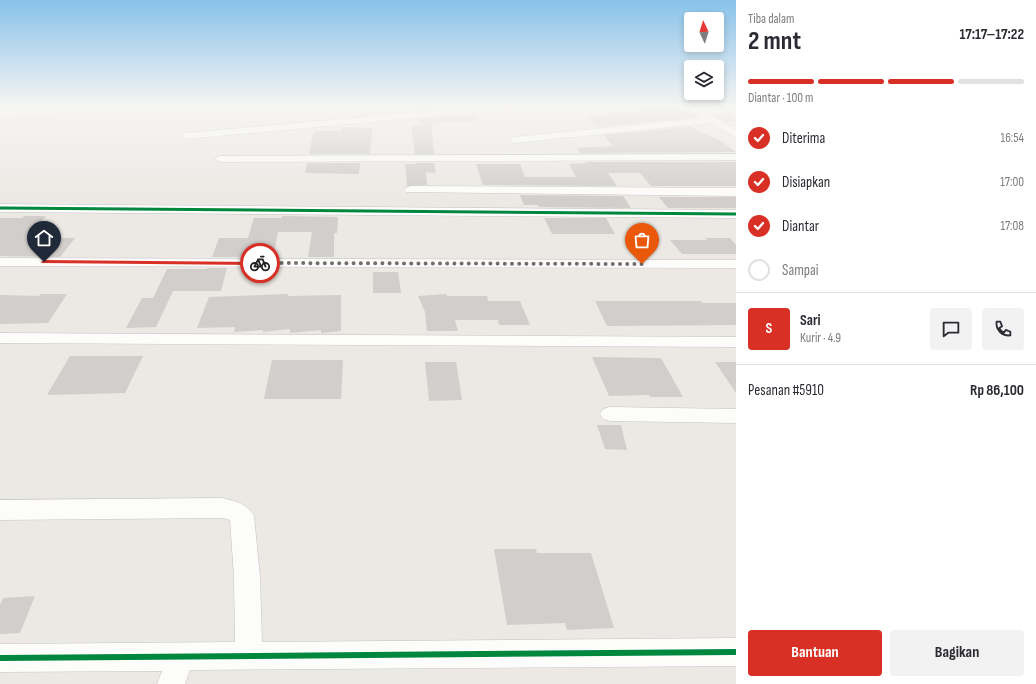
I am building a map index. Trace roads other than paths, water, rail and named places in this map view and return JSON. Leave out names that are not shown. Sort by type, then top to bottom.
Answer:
[{"type":"street","points":[[514,140],[544,137]]},
{"type":"street","points":[[220,159],[736,157]]},
{"type":"street","points":[[410,190],[736,192]]},
{"type":"street","points":[[0,208],[736,214]]},
{"type":"street","points":[[0,262],[736,264]]},
{"type":"street","points":[[0,338],[736,342]]},
{"type":"street","points":[[610,414],[736,416]]},
{"type":"street","points":[[0,510],[223,508],[237,512],[242,516],[247,578],[249,656]]},
{"type":"street","points":[[0,658],[736,652]]},
{"type":"street","points":[[171,684],[181,656]]}]
